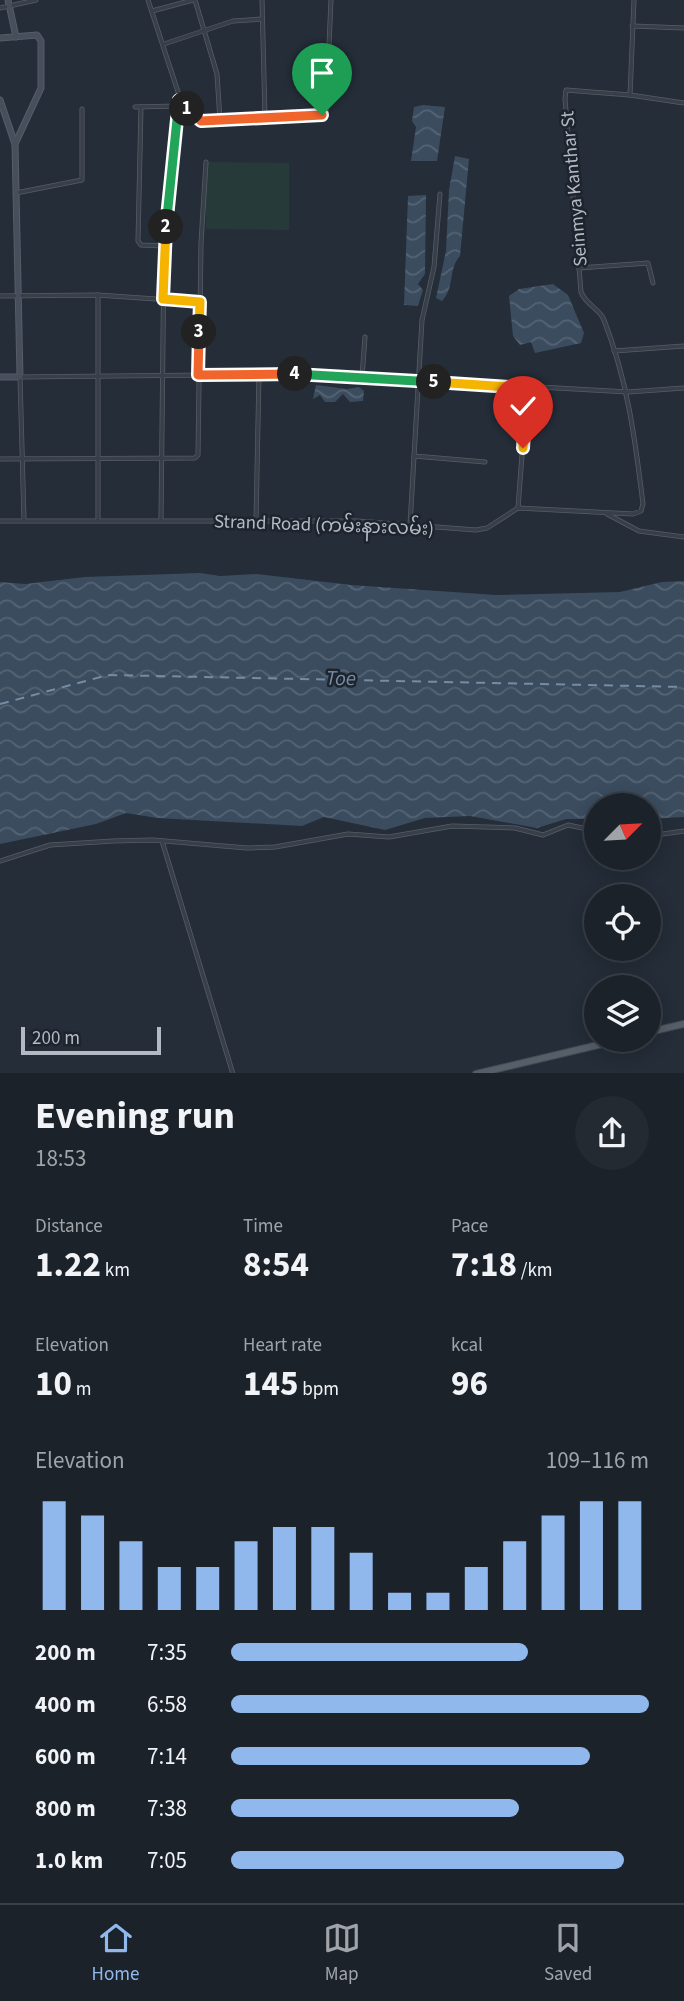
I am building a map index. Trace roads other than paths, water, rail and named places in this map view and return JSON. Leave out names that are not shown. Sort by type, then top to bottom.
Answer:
[{"type":"main road","points":[[9,3],[16,37]]},
{"type":"main road","points":[[0,38],[39,36],[43,63],[40,91],[15,144]]},
{"type":"main road","points":[[0,100],[15,144],[20,376],[0,377]]},
{"type":"main road","points":[[661,1029],[684,1024]]},
{"type":"main road","points":[[476,1073],[584,1048]]},
{"type":"street","points":[[0,8],[9,3],[36,0]]},
{"type":"street","points":[[148,0],[164,44],[179,100],[164,246],[160,375],[161,520]]},
{"type":"street","points":[[152,12],[194,0],[217,74],[220,120]]},
{"type":"street","points":[[262,0],[265,117]]},
{"type":"street","points":[[179,100],[196,119],[220,120],[327,112],[331,0]]},
{"type":"street","points":[[634,0],[630,95],[684,103]]},
{"type":"street","points":[[164,44],[233,21],[262,19]]},
{"type":"street","points":[[632,26],[684,28]]},
{"type":"street","name":"Seinmya Kanthar St","points":[[604,512],[641,511],[643,504],[628,392],[603,316],[585,303],[579,268],[566,90],[630,95]]},
{"type":"street","points":[[135,107],[178,106]]},
{"type":"street","points":[[141,107],[138,241],[140,245],[164,246]]},
{"type":"street","points":[[16,193],[82,180],[82,109]]},
{"type":"street","points":[[0,459],[160,459],[195,458],[198,455],[198,375],[206,162]]},
{"type":"street","points":[[410,525],[422,320],[434,267],[440,194]]},
{"type":"street","points":[[579,268],[648,263],[653,283]]},
{"type":"street","points":[[0,296],[98,295],[200,302]]},
{"type":"street","points":[[97,520],[98,295]]},
{"type":"street","points":[[362,377],[365,337]]},
{"type":"street","points":[[614,351],[684,346]]},
{"type":"street","points":[[256,521],[259,374]]},
{"type":"street","points":[[23,520],[20,376],[259,374],[628,392],[684,388]]},
{"type":"street","points":[[527,388],[518,508],[604,512],[639,531],[684,537]]},
{"type":"street","points":[[414,456],[485,462]]},
{"type":"street","name":"Strand Road (ကမ်းနားလမ်း)","points":[[0,521],[358,521],[476,530],[487,528],[518,508]]},
{"type":"street","points":[[0,861],[50,845],[162,841],[275,847],[325,836],[389,836],[452,826],[515,828],[543,835],[568,825],[584,828]]},
{"type":"street","points":[[662,834],[684,831]]},
{"type":"street","points":[[162,841],[233,1073]]},
{"type":"water","points":[[414,107],[445,107],[437,161],[411,161],[416,127],[412,121]]},
{"type":"water","points":[[455,156],[469,159],[460,256],[454,267],[449,290],[442,301],[436,298],[446,251],[449,190]]},
{"type":"water","points":[[426,195],[425,274],[418,284],[423,290],[418,306],[404,305],[408,196]]},
{"type":"water","points":[[553,284],[568,295],[584,333],[581,343],[535,353],[531,342],[520,345],[513,336],[509,296],[519,289]]},
{"type":"water","points":[[316,385],[347,389],[359,387],[364,391],[363,401],[350,402],[343,394],[335,402],[325,402],[320,395],[313,399]]},
{"type":"water","name":"Toe","points":[[257,574],[351,585],[496,595],[620,592],[662,582],[684,581],[684,817],[662,818],[662,793],[584,793],[584,819],[566,819],[537,828],[470,816],[425,818],[385,830],[324,817],[302,826],[157,818],[126,813],[96,824],[0,844],[0,582],[25,584],[85,577]]}]
